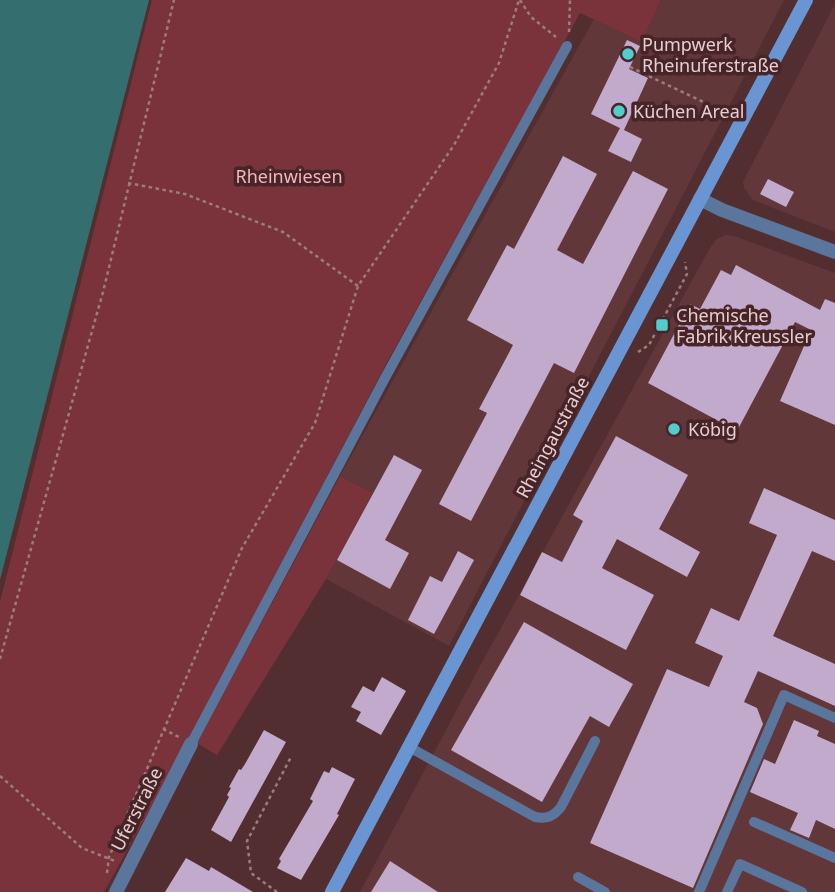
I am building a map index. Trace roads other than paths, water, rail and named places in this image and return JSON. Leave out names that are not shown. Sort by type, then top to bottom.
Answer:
[{"type":"street","name":"Rheingaustraße","points":[[332,892],[806,0]]},
{"type":"street","points":[[700,199],[722,210],[835,252]]},
{"type":"street","name":"Uferstraße","points":[[116,892],[191,744]]},
{"type":"lane","points":[[191,744],[385,378],[567,46]]},
{"type":"lane","points":[[699,892],[784,695],[835,718]]},
{"type":"lane","points":[[409,747],[534,817],[545,818],[554,815],[561,807],[595,741]]},
{"type":"lane","points":[[754,821],[835,859]]},
{"type":"lane","points":[[727,892],[740,864],[802,892]]},
{"type":"lane","points":[[578,877],[605,892]]},
{"type":"water","points":[[0,0],[149,0],[0,580]]},
{"type":"place","name":"Pumpwerk Rheinuferstraße","points":[[628,54]]},
{"type":"place","name":"Küchen Areal","points":[[619,111]]},
{"type":"place","name":"Chemische Fabrik Kreussler","points":[[662,325]]},
{"type":"place","name":"Köbig","points":[[674,429]]},
{"type":"park label","name":"Rheinwiesen","points":[[289,176]]}]
